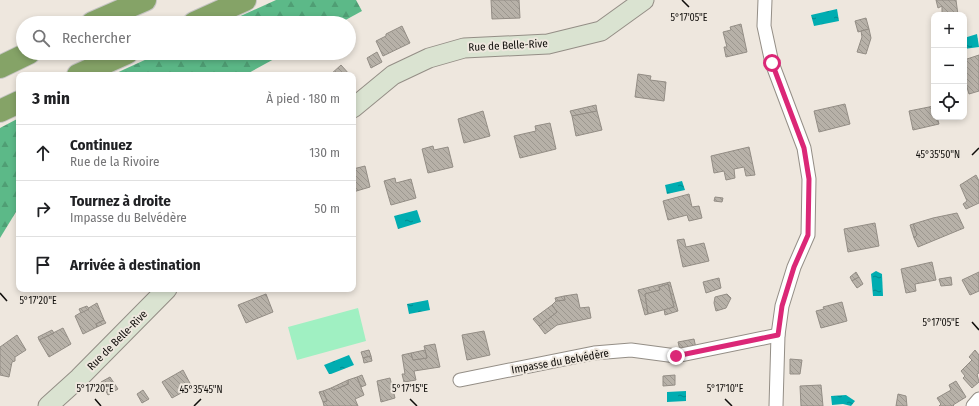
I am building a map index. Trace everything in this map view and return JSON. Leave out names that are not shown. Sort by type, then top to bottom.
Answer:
[{"type":"highway","points":[[108,16],[145,0]]},
{"type":"highway","points":[[210,16],[245,0]]},
{"type":"highway","points":[[0,67],[16,59]]},
{"type":"highway","points":[[85,72],[111,60]]},
{"type":"highway","points":[[0,111],[16,103]]},
{"type":"street","name":"Rue de Belle-Rive","points":[[356,106],[393,75],[428,58],[464,48],[548,44],[601,31],[644,0]]},
{"type":"street","points":[[765,0],[764,26],[772,63],[804,148],[809,179],[808,235],[794,267],[782,306],[778,335],[776,406]]},
{"type":"street","name":"Rue de Belle-Rive","points":[[48,406],[79,378],[164,292]]},
{"type":"street","name":"Impasse du Belvédère","points":[[460,380],[594,353],[631,350],[676,356],[778,335]]},
{"type":"street","points":[[973,406],[979,398]]},
{"type":"green space","points":[[276,0],[356,0],[362,11],[353,16],[241,16]]},
{"type":"green space","points":[[145,60],[272,60],[250,72],[119,72]]},
{"type":"green space","points":[[16,120],[16,212],[0,238],[0,128]]},
{"type":"green space","points":[[358,308],[366,341],[297,360],[288,327]]},
{"type":"water","points":[[837,9],[839,21],[814,26],[811,15]]},
{"type":"water","points":[[977,34],[979,47],[967,49],[967,37]]},
{"type":"water","points":[[682,181],[685,190],[667,194],[665,185]]},
{"type":"water","points":[[417,210],[421,222],[398,229],[394,216]]},
{"type":"water","points":[[876,271],[882,274],[883,296],[873,296],[871,274]]},
{"type":"water","points":[[428,300],[430,310],[409,314],[407,304]]},
{"type":"water","points":[[349,355],[354,365],[329,374],[324,365]]},
{"type":"water","points":[[686,391],[686,401],[667,402],[667,392]]},
{"type":"water","points":[[846,395],[855,401],[851,406],[843,404],[832,405],[831,396]]},
{"type":"building","points":[[491,0],[519,0],[520,18],[492,19]]},
{"type":"building","points":[[936,0],[956,0],[958,12],[942,12],[942,6],[938,8]]},
{"type":"building","points":[[866,18],[869,29],[858,32],[855,21]]},
{"type":"building","points":[[741,24],[747,52],[726,57],[724,47],[727,47],[723,32],[731,30],[730,27]]},
{"type":"building","points":[[402,26],[410,43],[383,56],[376,41]]},
{"type":"building","points":[[869,29],[871,38],[866,54],[857,52],[862,37],[861,31]]},
{"type":"building","points":[[377,52],[382,62],[371,68],[367,58]]},
{"type":"building","points":[[979,55],[979,91],[969,94],[967,87],[967,59]]},
{"type":"building","points":[[341,65],[347,72],[333,72]]},
{"type":"building","points":[[638,74],[651,76],[650,80],[666,82],[664,101],[635,97]]},
{"type":"building","points":[[845,104],[850,124],[819,132],[814,111]]},
{"type":"building","points":[[596,105],[597,111],[572,116],[570,111]]},
{"type":"building","points":[[931,107],[931,120],[938,120],[939,124],[913,130],[909,111]]},
{"type":"building","points":[[483,111],[490,136],[464,143],[458,119]]},
{"type":"building","points":[[597,111],[602,130],[576,136],[572,116]]},
{"type":"building","points":[[550,123],[556,149],[520,158],[514,136],[536,131],[535,126]]},
{"type":"building","points":[[433,146],[434,150],[448,147],[453,167],[428,173],[422,149]]},
{"type":"building","points":[[749,147],[755,175],[746,176],[744,167],[734,169],[735,178],[726,180],[724,171],[714,173],[711,156]]},
{"type":"building","points":[[365,166],[370,187],[356,191],[356,168]]},
{"type":"building","points":[[976,175],[979,181],[979,203],[966,209],[963,204],[967,201],[960,185]]},
{"type":"building","points":[[395,178],[396,183],[411,179],[416,198],[391,205],[384,181]]},
{"type":"building","points":[[689,194],[692,207],[699,206],[702,218],[689,221],[687,215],[668,220],[663,201]]},
{"type":"building","points":[[715,197],[723,198],[722,202],[714,201]]},
{"type":"building","points":[[957,213],[964,228],[918,247],[914,238],[917,235],[913,224]]},
{"type":"building","points":[[875,223],[879,246],[848,252],[844,229]]},
{"type":"building","points":[[913,224],[917,235],[914,238],[910,225]]},
{"type":"building","points":[[684,239],[686,247],[704,243],[709,261],[683,267],[677,240]]},
{"type":"building","points":[[932,262],[936,280],[915,284],[916,291],[906,293],[901,269]]},
{"type":"building","points":[[856,272],[859,277],[852,281],[850,277]]},
{"type":"building","points":[[979,272],[979,291],[970,295],[962,280]]},
{"type":"building","points":[[859,277],[863,284],[857,288],[852,281]]},
{"type":"building","points":[[951,277],[952,285],[941,286],[939,279]]},
{"type":"building","points":[[719,278],[721,288],[706,293],[703,282]]},
{"type":"building","points":[[670,282],[678,311],[665,315],[664,309],[674,307],[668,284],[659,287],[660,290],[645,294],[648,314],[645,315],[638,290]]},
{"type":"building","points":[[668,284],[674,307],[648,314],[645,294],[660,290],[659,287]]},
{"type":"building","points":[[266,294],[273,312],[246,323],[238,305]]},
{"type":"building","points":[[577,294],[580,308],[589,307],[591,318],[557,325],[545,334],[539,326],[557,312],[552,305],[556,301],[565,300],[564,296]]},
{"type":"building","points":[[727,294],[731,298],[726,308],[716,311],[714,303],[715,297]]},
{"type":"building","points":[[564,296],[565,300],[556,301],[555,298]]},
{"type":"building","points":[[842,302],[847,321],[821,328],[816,311],[824,309],[823,307]]},
{"type":"building","points":[[97,303],[104,320],[96,324],[97,327],[83,334],[75,316]]},
{"type":"building","points":[[552,305],[557,312],[539,326],[533,319]]},
{"type":"building","points":[[87,306],[89,309],[81,313],[79,309]]},
{"type":"building","points":[[104,320],[106,323],[97,327],[96,324]]},
{"type":"building","points":[[63,328],[71,344],[49,357],[39,340]]},
{"type":"building","points":[[52,330],[54,333],[39,340],[38,337]]},
{"type":"building","points":[[484,331],[490,355],[467,360],[462,335]]},
{"type":"building","points":[[17,335],[26,350],[15,357],[15,361],[12,362],[9,377],[0,375],[0,347]]},
{"type":"building","points":[[694,339],[696,348],[680,350],[678,342]]},
{"type":"building","points":[[435,344],[440,367],[414,371],[416,380],[404,382],[402,374],[405,374],[402,355],[411,353],[413,360],[427,358],[424,346]]},
{"type":"building","points":[[369,350],[371,356],[363,358],[361,352]]},
{"type":"building","points":[[425,350],[427,358],[413,360],[411,353]]},
{"type":"building","points":[[975,350],[979,355],[979,373],[977,374],[979,382],[972,388],[963,378],[965,376],[961,371],[972,360],[969,357]]},
{"type":"building","points":[[371,356],[372,361],[364,363],[363,358]]},
{"type":"building","points":[[790,359],[802,360],[800,374],[790,374]]},
{"type":"building","points":[[183,370],[192,387],[172,398],[162,382]]},
{"type":"building","points":[[362,375],[366,385],[361,387],[357,377]]},
{"type":"building","points":[[675,375],[675,385],[663,386],[663,376]]},
{"type":"building","points":[[110,377],[118,389],[108,395],[101,382]]},
{"type":"building","points":[[357,377],[364,395],[355,399],[358,406],[324,406],[323,402],[327,401],[323,391],[331,388],[334,390],[348,384],[348,380]]},
{"type":"building","points":[[390,378],[395,398],[381,402],[377,381]]},
{"type":"building","points":[[348,380],[348,384],[334,390],[331,388]]},
{"type":"building","points":[[956,381],[966,397],[953,405],[954,406],[939,406],[941,404],[937,398],[951,390],[949,385]]},
{"type":"building","points":[[821,385],[823,406],[801,406],[800,386]]},
{"type":"building","points":[[143,390],[149,399],[142,403],[137,394]]},
{"type":"building","points":[[323,391],[327,401],[323,402],[319,392]]},
{"type":"building","points":[[898,394],[906,396],[907,406],[896,406]]},
{"type":"route","points":[[676,356],[778,335],[782,306],[794,267],[808,235],[809,179],[804,148],[772,63]]}]
